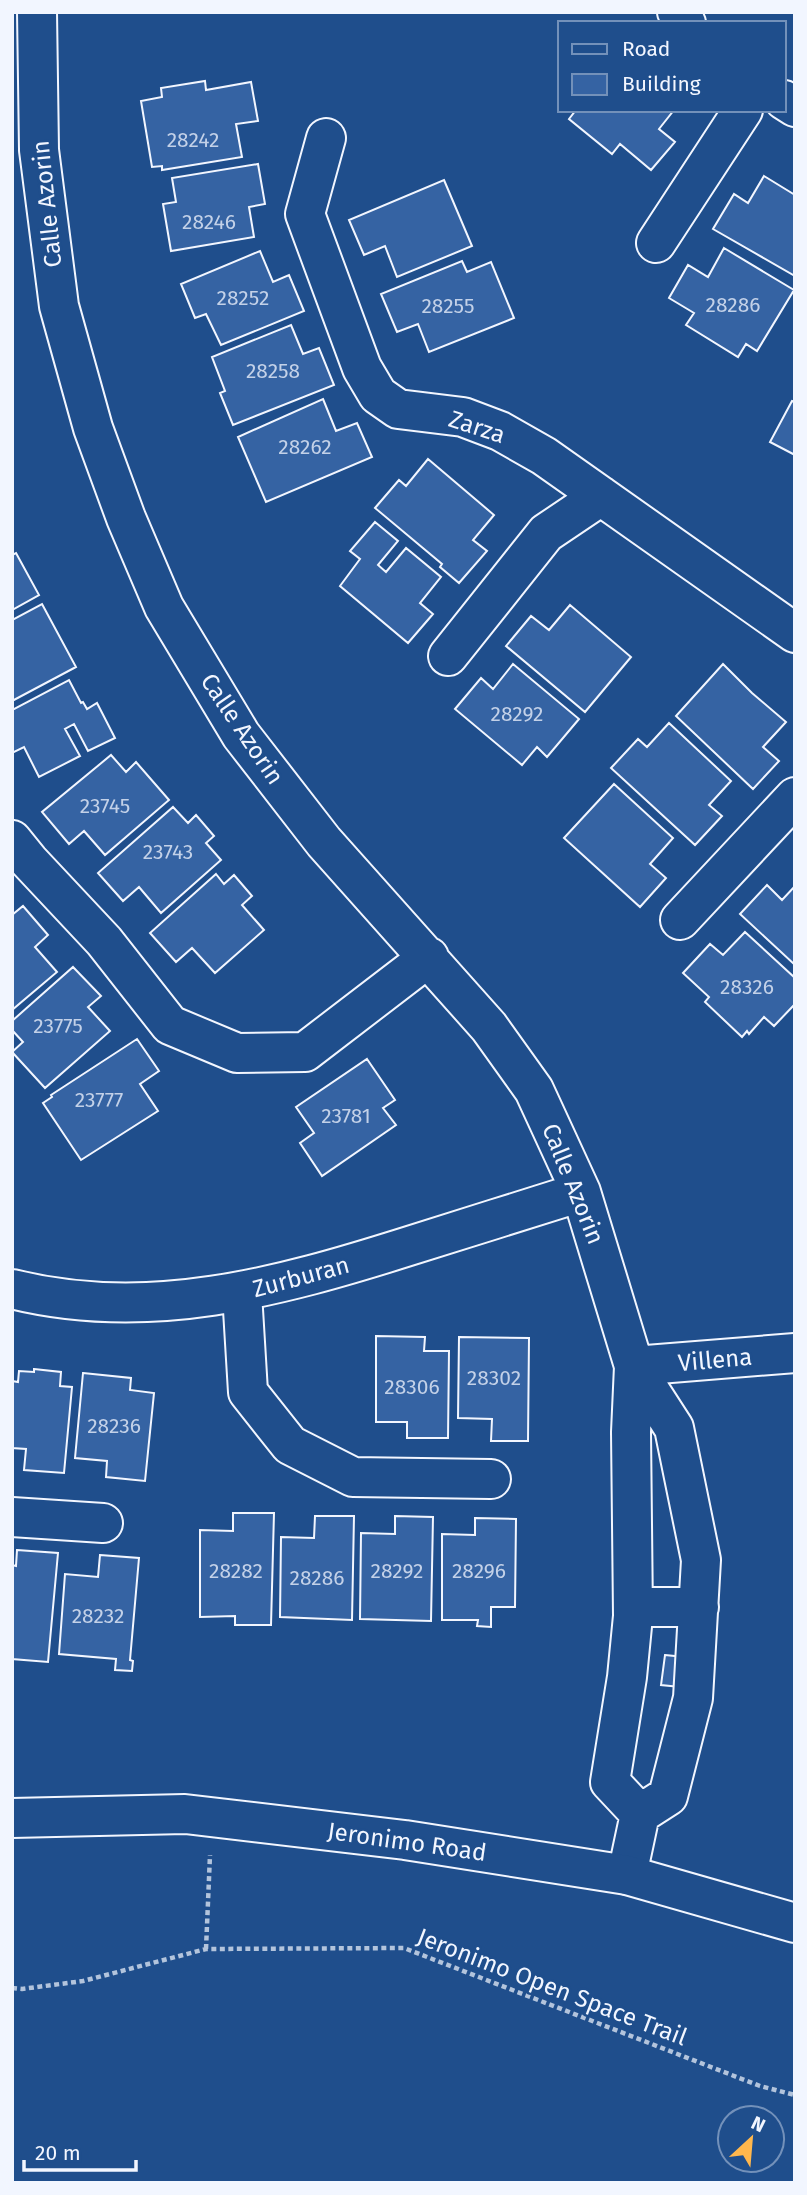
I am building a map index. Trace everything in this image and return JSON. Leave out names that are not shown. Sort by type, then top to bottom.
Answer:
[{"type":"street","name":"Calle Azorin","points":[[37,12],[39,150],[59,306],[93,428],[126,518],[164,607],[241,735],[324,842],[489,1027],[534,1090],[582,1192],[634,1366],[674,1429],[701,1560],[693,1698],[668,1796],[640,1814],[610,1782],[627,1677],[633,1607],[631,1432],[634,1366]]},
{"type":"street","points":[[656,243],[742,112]]},
{"type":"street","name":"Zarza","points":[[326,138],[304,214],[362,369],[378,395],[398,409],[463,417],[500,430],[544,456],[795,634]]},
{"type":"street","points":[[448,656],[546,533],[601,496]]},
{"type":"street","points":[[680,920],[795,797]]},
{"type":"street","points":[[12,840],[104,941],[170,1025],[237,1053],[304,1052],[429,957]]},
{"type":"street","name":"Zurburan","points":[[12,1289],[44,1297],[122,1302],[192,1300],[242,1293],[326,1272],[582,1192]]},
{"type":"street","points":[[242,1293],[248,1392],[290,1445],[353,1477],[491,1479]]},
{"type":"street","name":"Villena","points":[[634,1366],[795,1353]]},
{"type":"street","points":[[12,1517],[103,1523]]},
{"type":"street","points":[[633,1607],[699,1607]]},
{"type":"street","name":"Jeronimo Road","points":[[12,1818],[185,1814],[405,1840],[627,1875],[795,1923]]},
{"type":"street","points":[[627,1875],[640,1814]]},
{"type":"path","points":[[206,1949],[212,1818]]},
{"type":"path","name":"Jeronimo Open Space Trail","points":[[12,1988],[83,1981],[206,1949],[404,1948],[760,2086],[795,2095]]},
{"type":"building","points":[[205,81],[206,90],[251,82],[258,121],[236,124],[242,157],[162,170],[162,166],[152,167],[141,101],[162,97],[161,88]]},
{"type":"building","points":[[574,112],[672,112],[659,129],[675,142],[651,170],[620,144],[612,154],[569,119]]},
{"type":"building","points":[[258,164],[265,204],[249,207],[254,237],[171,251],[163,204],[176,202],[172,178]]},
{"type":"building","points":[[764,176],[795,195],[795,276],[713,229],[734,194],[748,203]]},
{"type":"building","points":[[444,180],[472,246],[397,277],[385,246],[364,255],[349,220]]},
{"type":"building","points":[[724,248],[794,290],[757,351],[746,344],[738,357],[686,325],[694,313],[669,298],[688,265],[708,277]]},
{"type":"building","points":[[260,251],[273,282],[289,275],[304,311],[221,345],[206,314],[195,318],[181,284]]},
{"type":"building","points":[[462,261],[467,272],[491,262],[514,318],[429,352],[418,324],[397,332],[381,294]]},
{"type":"building","points":[[291,325],[303,354],[319,348],[334,385],[233,425],[220,393],[225,391],[212,357]]},
{"type":"building","points":[[323,399],[336,431],[357,423],[372,457],[266,502],[238,437]]},
{"type":"building","points":[[792,401],[795,402],[795,455],[770,442]]},
{"type":"building","points":[[428,459],[494,515],[473,540],[487,551],[459,583],[440,567],[442,564],[375,508],[399,480],[406,486]]},
{"type":"building","points":[[375,522],[398,541],[378,565],[386,572],[406,548],[441,577],[420,603],[433,614],[408,643],[340,586],[360,559],[350,551]]},
{"type":"building","points":[[16,553],[39,595],[12,610],[12,555]]},
{"type":"building","points":[[42,604],[76,667],[12,701],[12,620]]},
{"type":"building","points":[[570,605],[631,657],[585,712],[506,646],[531,616],[549,630]]},
{"type":"building","points":[[513,664],[579,719],[547,757],[537,747],[522,765],[455,709],[481,678],[493,689]]},
{"type":"building","points":[[723,664],[786,722],[763,747],[779,761],[753,789],[676,716]]},
{"type":"building","points":[[69,680],[87,709],[97,703],[115,738],[88,751],[74,724],[65,729],[80,756],[39,777],[24,747],[12,753],[12,710]]},
{"type":"building","points":[[669,723],[731,781],[709,805],[722,816],[695,845],[611,768],[638,739],[647,747]]},
{"type":"building","points":[[111,755],[126,772],[136,762],[169,800],[105,855],[84,831],[69,844],[42,812]]},
{"type":"building","points":[[614,784],[673,838],[650,864],[666,878],[640,907],[564,838]]},
{"type":"building","points":[[173,807],[188,823],[196,815],[214,836],[206,843],[221,860],[161,913],[139,887],[123,901],[98,873]]},
{"type":"building","points":[[216,874],[224,884],[234,875],[252,896],[242,905],[264,930],[215,973],[192,948],[176,962],[150,933]]},
{"type":"building","points":[[767,885],[782,900],[795,886],[795,965],[740,914]]},
{"type":"building","points":[[23,906],[48,935],[35,947],[57,972],[12,1010],[12,915]]},
{"type":"building","points":[[745,932],[795,978],[795,1004],[774,1026],[764,1017],[749,1034],[747,1031],[742,1037],[705,1002],[709,997],[683,973],[710,944],[723,955]]},
{"type":"building","points":[[73,967],[101,996],[88,1007],[110,1031],[45,1088],[12,1052],[23,1042],[12,1030],[12,1021]]},
{"type":"building","points":[[137,1039],[159,1071],[140,1084],[158,1111],[81,1160],[43,1103],[52,1097],[51,1095]]},
{"type":"building","points":[[367,1059],[395,1100],[383,1108],[396,1125],[322,1176],[300,1143],[314,1133],[296,1107]]},
{"type":"building","points":[[376,1336],[425,1337],[424,1351],[449,1351],[448,1438],[407,1438],[407,1422],[376,1422]]},
{"type":"building","points":[[459,1337],[529,1338],[528,1441],[491,1441],[492,1419],[458,1418]]},
{"type":"building","points":[[34,1369],[61,1372],[60,1386],[72,1387],[64,1473],[24,1470],[26,1449],[12,1448],[12,1381],[18,1382],[19,1371],[34,1372]]},
{"type":"building","points":[[83,1373],[131,1378],[130,1390],[154,1393],[145,1481],[106,1477],[107,1461],[75,1458]]},
{"type":"building","points":[[233,1513],[274,1513],[271,1625],[235,1625],[235,1616],[200,1617],[200,1530],[233,1531]]},
{"type":"building","points":[[315,1516],[354,1516],[352,1620],[280,1617],[281,1537],[314,1538]]},
{"type":"building","points":[[395,1516],[433,1517],[431,1621],[360,1619],[361,1533],[395,1534]]},
{"type":"building","points":[[475,1518],[516,1519],[515,1607],[491,1607],[491,1627],[477,1626],[478,1620],[442,1620],[442,1534],[475,1535]]},
{"type":"building","points":[[17,1550],[58,1553],[48,1662],[12,1659],[12,1565],[16,1566]]},
{"type":"building","points":[[100,1555],[139,1558],[130,1660],[133,1661],[132,1671],[115,1670],[116,1659],[59,1654],[65,1574],[98,1577]]},
{"type":"building","points":[[665,1655],[684,1657],[680,1687],[661,1685]]}]
